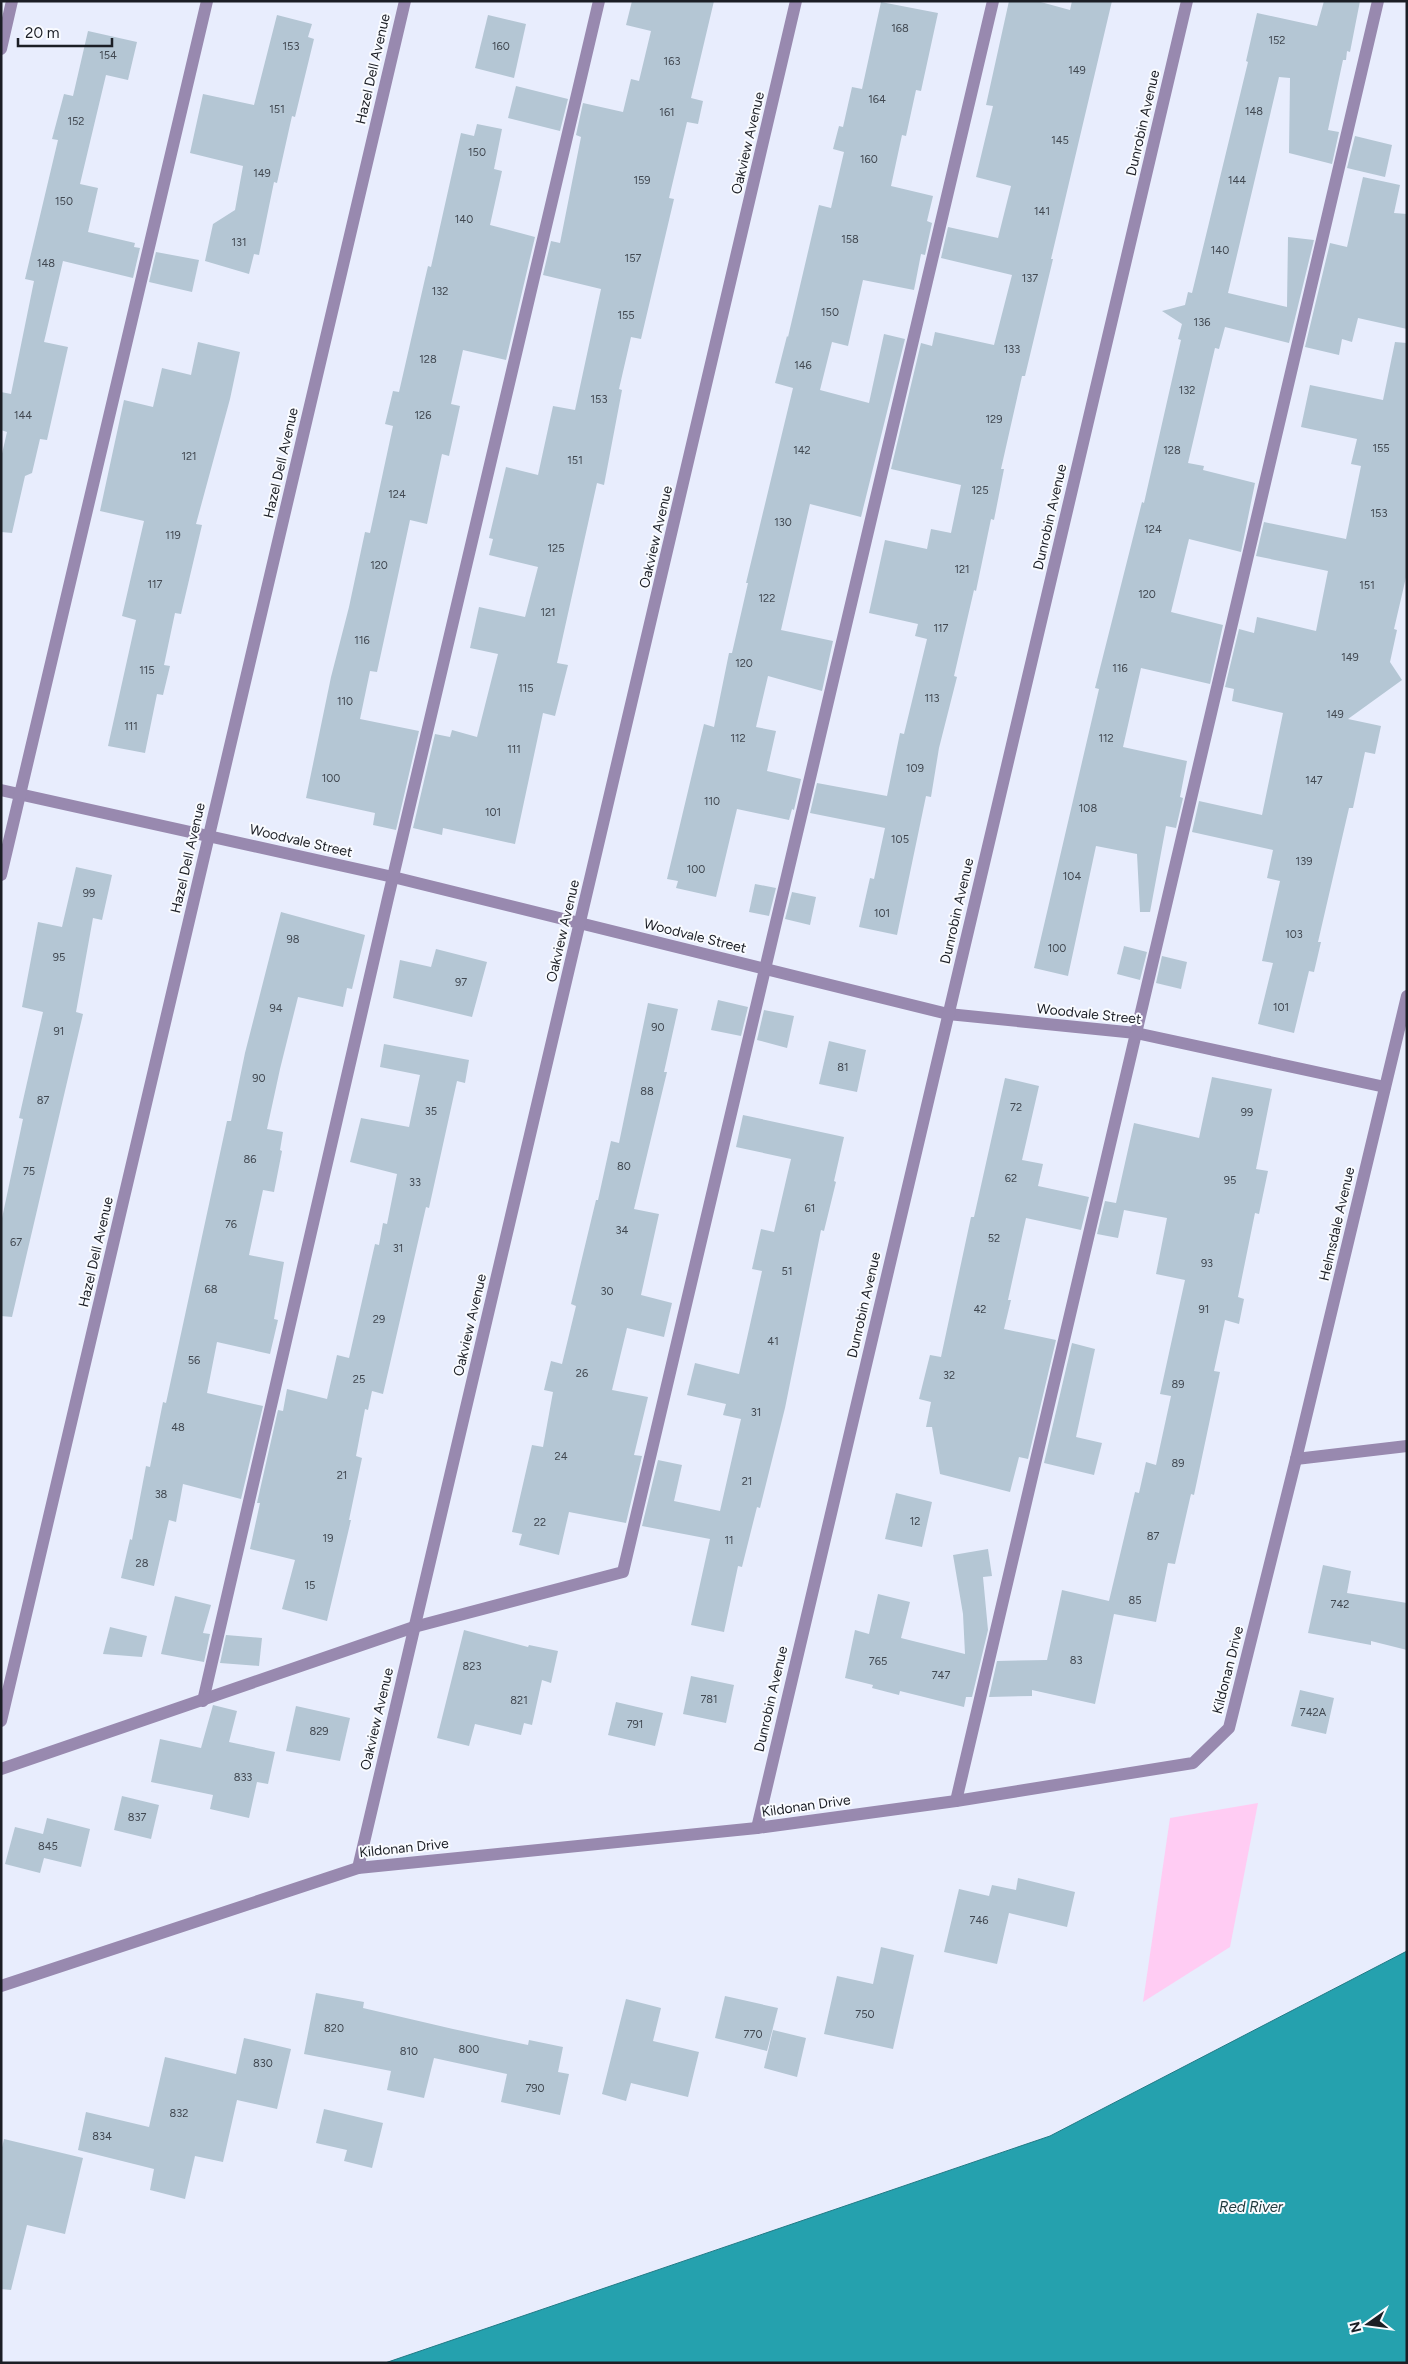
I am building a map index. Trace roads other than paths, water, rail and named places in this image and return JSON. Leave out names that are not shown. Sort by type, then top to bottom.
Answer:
[{"type":"street","points":[[1,49],[12,1]]},
{"type":"street","points":[[1,875],[207,1]]},
{"type":"street","name":"Hazel Dell Avenue","points":[[1,1721],[405,1]]},
{"type":"street","points":[[203,1701],[393,876],[600,1]]},
{"type":"street","name":"Oakview Avenue","points":[[358,1868],[796,1]]},
{"type":"street","points":[[1,1769],[414,1627],[623,1572],[993,1]]},
{"type":"street","name":"Dunrobin Avenue","points":[[757,1828],[1187,1]]},
{"type":"street","points":[[956,1801],[1378,1]]},
{"type":"street","name":"Woodvale Street","points":[[1,790],[393,876],[948,1014],[1136,1033],[1386,1088]]},
{"type":"street","name":"Helmsdale Avenue","points":[[1296,1459],[1407,996]]},
{"type":"street","points":[[1296,1459],[1407,1446]]},
{"type":"street","name":"Kildonan Drive","points":[[1,1986],[358,1868],[757,1828],[956,1801],[1192,1763],[1229,1728],[1296,1459]]},
{"type":"water","name":"Red River","points":[[1407,1951],[1407,2363],[385,2363],[1050,2136]]}]
